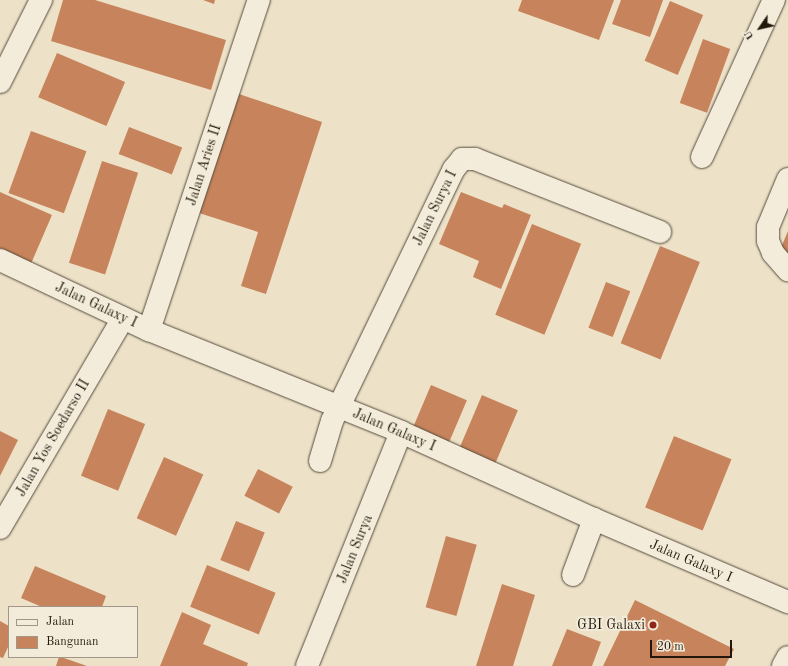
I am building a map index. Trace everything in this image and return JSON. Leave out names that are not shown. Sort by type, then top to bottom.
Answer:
[{"type":"street","points":[[0,82],[41,0]]},
{"type":"street","name":"Jalan Aries II","points":[[149,330],[259,0]]},
{"type":"street","points":[[702,158],[774,0]]},
{"type":"street","name":"Jalan Surya I","points":[[333,422],[454,169],[462,159],[475,159],[660,232]]},
{"type":"street","points":[[788,179],[768,227],[768,241],[773,253],[788,270]]},
{"type":"street","name":"Jalan Galaxy I","points":[[0,260],[120,323],[149,330],[333,422],[396,446],[588,534],[788,602]]},
{"type":"street","name":"Jalan Yos Soedarso II","points":[[3,515],[120,323]]},
{"type":"street","points":[[320,461],[333,422]]},
{"type":"street","name":"Jalan Surya","points":[[307,666],[396,446]]},
{"type":"street","points":[[573,575],[588,534]]},
{"type":"street","points":[[783,666],[788,657]]},
{"type":"building","points":[[63,0],[95,0],[226,40],[211,90],[51,41]]},
{"type":"building","points":[[203,0],[215,0],[214,4]]},
{"type":"building","points":[[522,0],[614,0],[599,40],[518,11]]},
{"type":"building","points":[[621,0],[663,0],[650,37],[612,24]]},
{"type":"building","points":[[670,1],[703,15],[678,75],[645,61]]},
{"type":"building","points":[[703,39],[730,49],[707,113],[680,103]]},
{"type":"building","points":[[57,53],[125,82],[106,126],[38,97]]},
{"type":"building","points":[[239,94],[322,122],[266,294],[241,286],[258,232],[199,213]]},
{"type":"building","points":[[129,127],[182,147],[172,175],[119,154]]},
{"type":"building","points":[[31,131],[86,151],[64,213],[8,193]]},
{"type":"building","points":[[102,161],[138,173],[105,275],[69,263]]},
{"type":"building","points":[[0,192],[52,215],[30,266],[0,253]]},
{"type":"building","points":[[461,192],[502,208],[504,204],[531,215],[501,289],[473,277],[479,261],[439,244]]},
{"type":"building","points":[[532,224],[581,244],[544,335],[495,315]]},
{"type":"building","points":[[788,231],[788,253],[780,250]]},
{"type":"building","points":[[660,246],[700,262],[661,359],[621,343]]},
{"type":"building","points":[[606,282],[630,291],[613,337],[588,328]]},
{"type":"building","points":[[431,385],[467,400],[447,447],[411,432]]},
{"type":"building","points":[[482,395],[518,410],[495,465],[459,449]]},
{"type":"building","points":[[108,409],[145,424],[118,491],[81,476]]},
{"type":"building","points":[[0,431],[18,440],[0,476]]},
{"type":"building","points":[[674,436],[731,459],[703,531],[645,507]]},
{"type":"building","points":[[164,457],[203,474],[176,536],[137,518]]},
{"type":"building","points":[[258,469],[293,487],[279,513],[244,496]]},
{"type":"building","points":[[236,521],[265,533],[249,572],[220,560]]},
{"type":"building","points":[[446,536],[477,545],[456,616],[426,607]]},
{"type":"building","points":[[207,565],[276,593],[259,634],[190,607]]},
{"type":"building","points":[[35,566],[106,596],[102,606],[40,606],[21,598]]},
{"type":"building","points":[[502,584],[535,595],[513,666],[476,666]]},
{"type":"building","name":"GBI Galaxi","points":[[635,600],[734,649],[725,666],[603,666]]},
{"type":"building","points":[[182,612],[211,625],[203,644],[248,663],[247,666],[160,666]]},
{"type":"building","points":[[0,621],[8,625],[8,647],[3,658],[0,657]]},
{"type":"building","points":[[567,629],[601,642],[592,666],[552,666]]},
{"type":"building","points":[[59,658],[64,658],[87,666],[56,666]]},
{"type":"place","name":"GBI Galaxi","points":[[653,625]]}]
